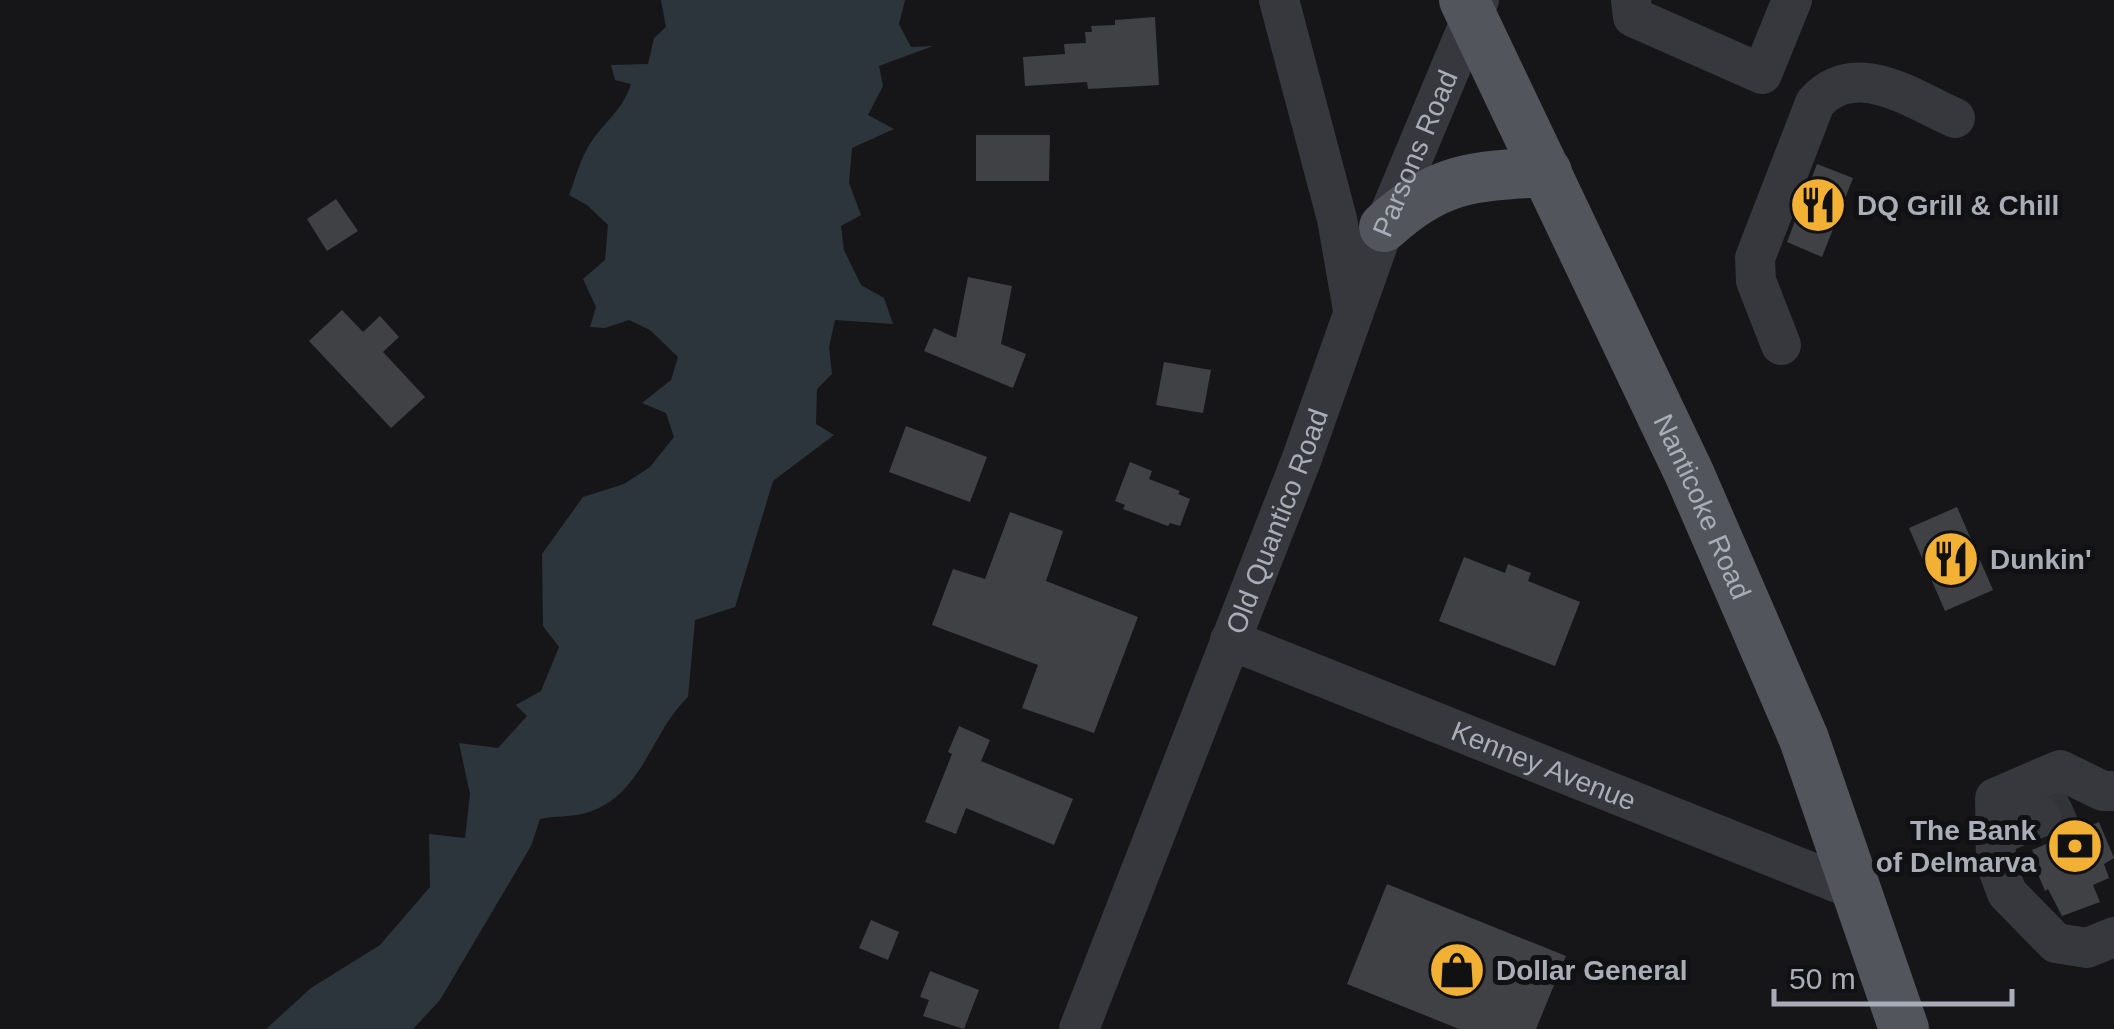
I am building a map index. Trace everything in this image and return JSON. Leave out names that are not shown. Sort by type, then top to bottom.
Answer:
[{"type":"main road","name":"Nanticoke Road","points":[[1472,5],[1689,474],[1804,739],[1904,1029]]},
{"type":"main road","points":[[1384,227],[1412,200],[1449,184],[1485,175],[1547,172]]},
{"type":"street","points":[[1279,0],[1336,219],[1354,310]]},
{"type":"street","points":[[1632,0],[1633,17],[1762,74],[1792,0]]},
{"type":"street","name":"Parsons Road","points":[[1354,310],[1472,5]]},
{"type":"street","points":[[1781,345],[1756,281],[1755,258],[1815,103],[1836,84],[1864,80],[1955,118]]},
{"type":"street","name":"Old Quantico Road","points":[[1079,1029],[1302,458],[1354,310]]},
{"type":"street","name":"Kenney Avenue","points":[[1230,640],[1858,891]]},
{"type":"street","points":[[1998,834],[2082,801],[2060,770],[1996,798],[1996,863],[2007,892],[2056,942],[2087,948],[2113,940]]},
{"type":"shaded area","points":[[661,0],[905,0],[899,24],[911,47],[933,46],[879,66],[883,86],[868,115],[894,129],[852,148],[849,183],[861,215],[841,226],[844,250],[861,285],[884,298],[893,324],[835,320],[829,347],[832,374],[817,389],[816,424],[834,435],[773,481],[735,607],[695,620],[688,697],[621,793],[586,813],[540,819],[531,846],[440,1000],[413,1029],[266,1029],[311,988],[380,945],[430,887],[429,834],[465,838],[470,794],[459,743],[498,748],[527,716],[516,705],[541,691],[559,647],[543,626],[542,554],[583,497],[624,484],[650,467],[674,437],[666,413],[642,403],[671,380],[678,357],[650,330],[629,320],[605,328],[590,327],[596,307],[583,279],[605,260],[608,225],[587,205],[569,195],[587,149],[622,103],[631,84],[615,80],[611,65],[648,64],[654,38],[666,27]]},
{"type":"building","points":[[1155,17],[1159,85],[1088,89],[1087,82],[1025,86],[1023,57],[1065,54],[1064,44],[1086,43],[1085,32],[1092,32],[1091,26]]},
{"type":"building","points":[[976,135],[1050,135],[1049,181],[976,181]]},
{"type":"building","name":"DQ Grill & Chill","points":[[1817,164],[1853,178],[1822,257],[1787,242]]},
{"type":"building","points":[[336,199],[358,231],[327,251],[307,219]]},
{"type":"building","points":[[968,277],[1012,286],[1001,344],[1026,354],[1013,388],[924,351],[934,328],[956,338]]},
{"type":"building","points":[[342,310],[363,332],[380,316],[399,337],[383,352],[425,397],[391,428],[309,341]]},
{"type":"building","points":[[1164,362],[1211,370],[1203,413],[1156,405]]},
{"type":"building","points":[[906,426],[987,457],[970,502],[889,472]]},
{"type":"building","points":[[1130,462],[1152,471],[1149,479],[1190,499],[1180,526],[1168,526],[1123,509],[1125,505],[1115,501]]},
{"type":"building","name":"Dunkin'","points":[[1957,507],[1993,590],[1945,611],[1909,528]]},
{"type":"building","points":[[1010,512],[1063,531],[1046,581],[1138,617],[1094,733],[1022,708],[1038,665],[932,625],[953,569],[985,579]]},
{"type":"building","points":[[1464,557],[1505,573],[1508,564],[1531,573],[1528,581],[1580,602],[1555,666],[1439,621]]},
{"type":"building","points":[[959,726],[990,740],[981,761],[1073,799],[1054,845],[966,808],[956,834],[925,822]]},
{"type":"building","name":"The Bank of Delmarva","points":[[2055,798],[2070,801],[2082,829],[2099,822],[2114,858],[2104,864],[2109,878],[2093,885],[2100,902],[2062,916],[2048,889],[2045,891],[2032,850],[2051,842],[2060,831],[2065,819]]},
{"type":"building","name":"Dollar General","points":[[1387,884],[1566,956],[1536,1029],[1459,1029],[1347,984]]},
{"type":"building","points":[[871,920],[899,932],[888,960],[859,948]]},
{"type":"building","points":[[930,971],[979,990],[964,1029],[923,1016],[929,1000],[920,997]]},
{"type":"tunnel","points":[[2041,817],[2071,804]]},
{"type":"place","name":"DQ Grill & Chill","points":[[1818,205]]},
{"type":"place","name":"Dunkin'","points":[[1951,559]]},
{"type":"place","name":"The Bank of Delmarva","points":[[2075,846]]},
{"type":"place","name":"Dollar General","points":[[1457,970]]}]
